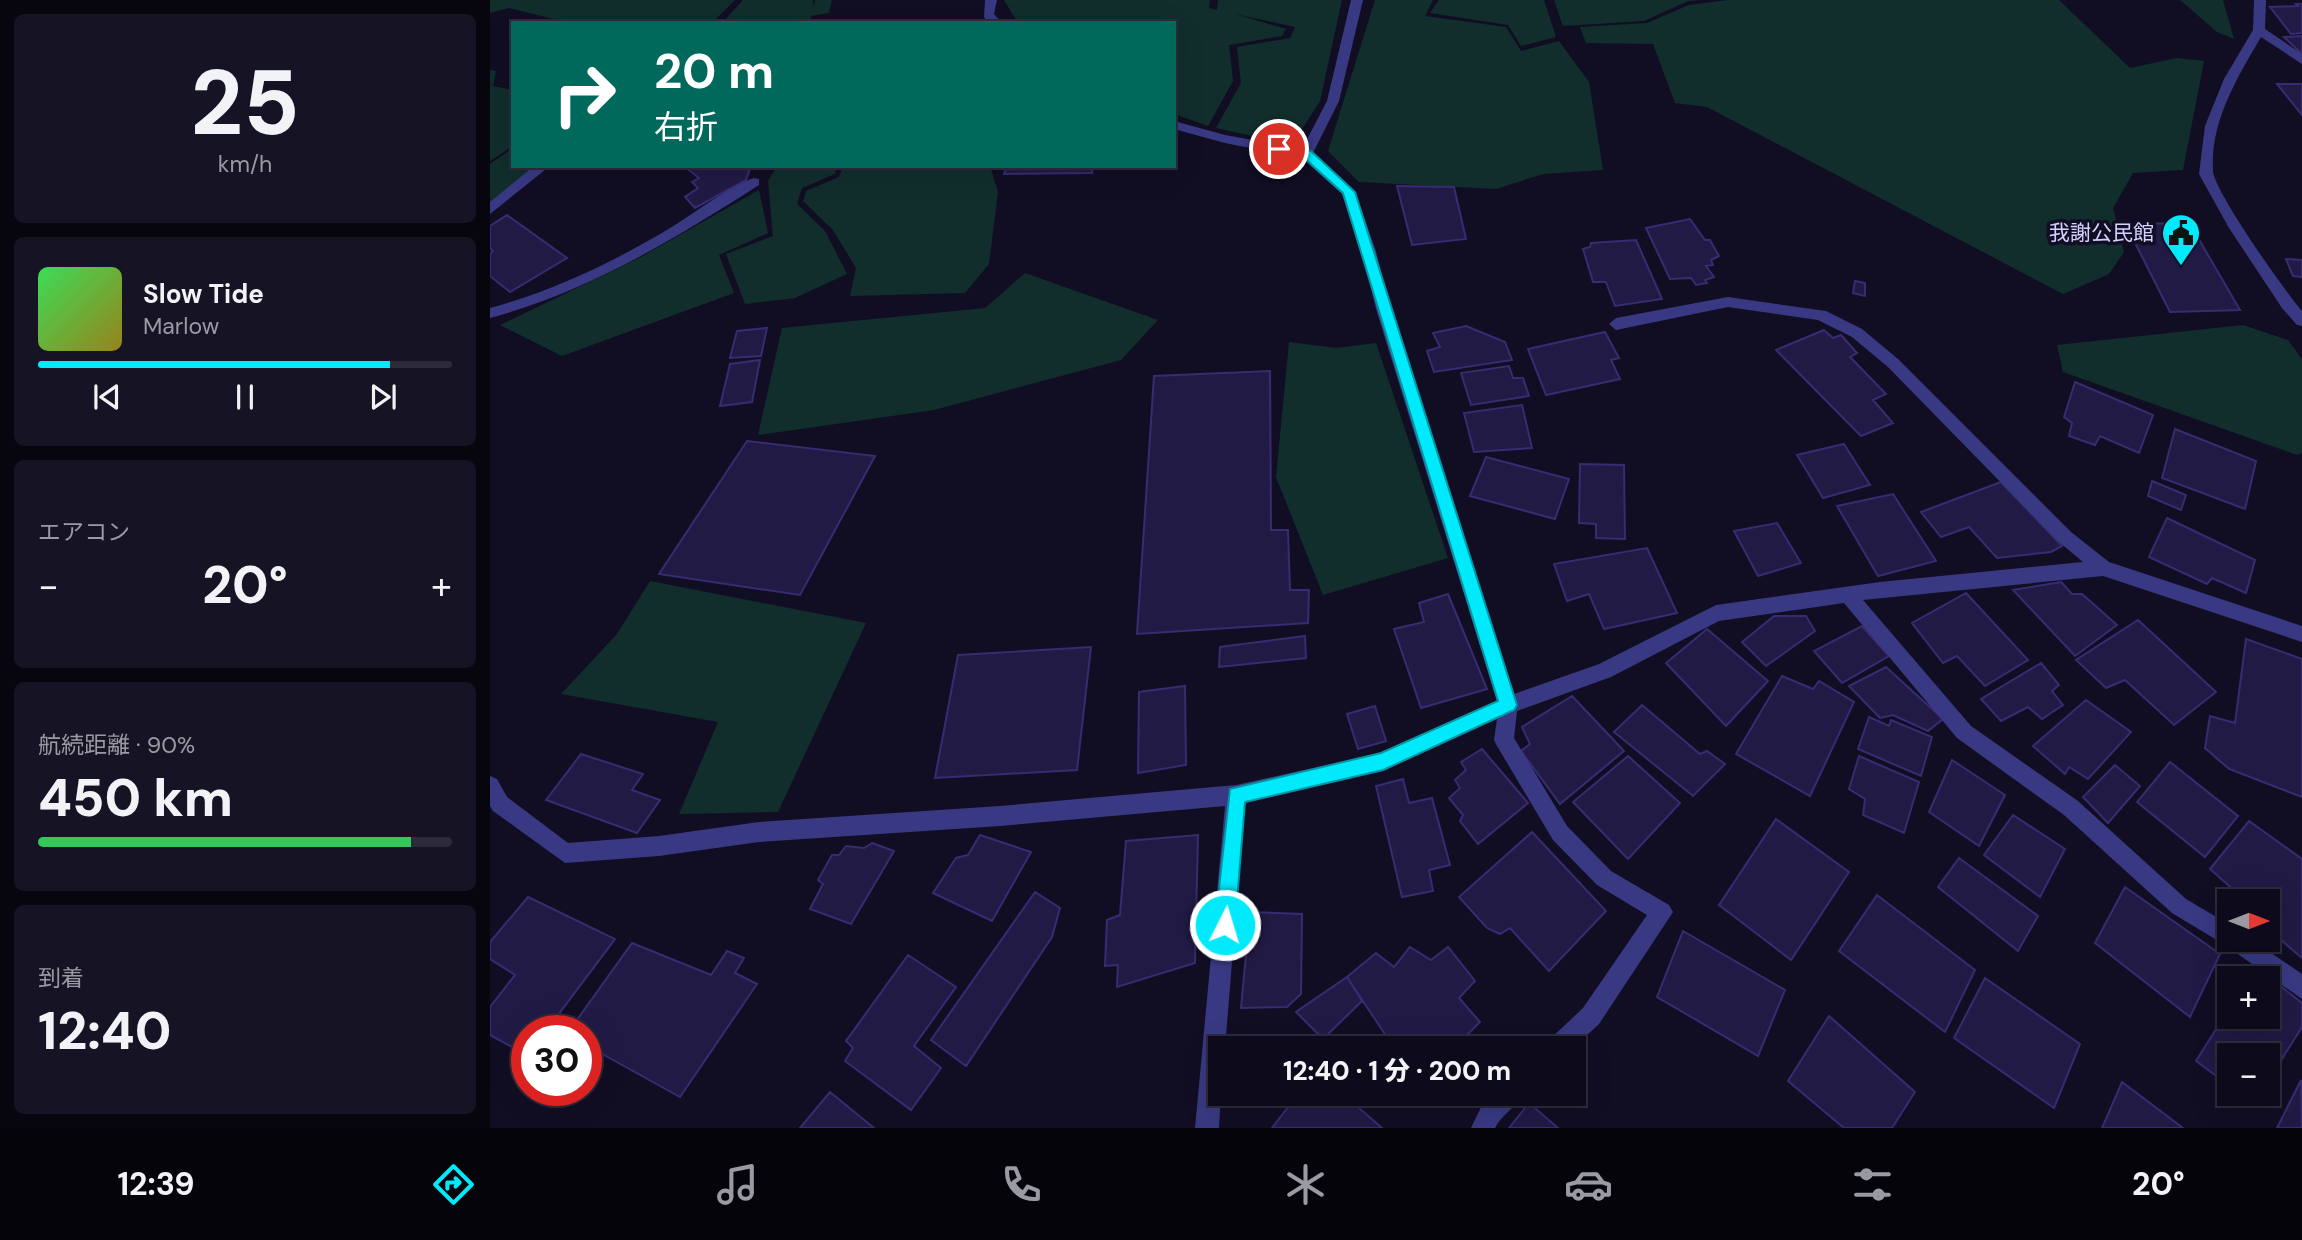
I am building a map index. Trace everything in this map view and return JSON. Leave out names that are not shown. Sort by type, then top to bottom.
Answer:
[{"type":"street","points":[[991,0],[988,15],[994,21]]},
{"type":"street","points":[[1306,154],[1333,101],[1357,0]]},
{"type":"street","points":[[2258,1],[2259,30],[2230,79],[2211,126],[2206,174],[2234,225],[2287,304],[2302,321]]},
{"type":"street","points":[[2259,30],[2302,60]]},
{"type":"street","points":[[1176,126],[1225,139],[1306,154],[1348,192],[1508,705],[1504,740],[1560,833],[1604,878],[1662,912],[1591,1016],[1570,1036]]},
{"type":"street","points":[[490,209],[541,168]]},
{"type":"street","points":[[490,313],[556,292],[605,268],[667,237],[754,182]]},
{"type":"street","points":[[1616,324],[1728,302],[1821,314],[1857,333],[1893,363],[2065,537],[2103,568],[2302,634]]},
{"type":"street","points":[[490,786],[500,804],[565,853],[659,846],[759,832],[1000,816],[1236,795],[1383,761],[1508,705],[1604,671],[1716,613],[1847,594],[2103,568]]},
{"type":"street","points":[[1847,594],[1964,732],[2071,808],[2179,906],[2217,930]]},
{"type":"street","points":[[1207,1128],[1236,795]]},
{"type":"street","points":[[2252,952],[2302,988]]},
{"type":"street","points":[[1483,1128],[1491,1111],[1497,1106]]},
{"type":"green space","points":[[490,0],[735,0],[714,21],[562,21],[509,8],[490,13]]},
{"type":"green space","points":[[743,0],[813,0],[813,7],[815,0],[832,0],[829,13],[811,16],[810,21],[724,21]]},
{"type":"green space","points":[[1004,0],[1210,0],[1209,8],[1217,10],[1218,0],[1342,0],[1320,101],[1292,145],[1216,128],[1241,83],[1237,47],[1290,38],[1295,27],[1235,14],[1286,29],[1282,36],[1229,45],[1233,81],[1208,126],[1176,115],[1176,21],[1017,21]]},
{"type":"green space","points":[[1375,0],[1433,0],[1425,16],[1506,27],[1521,51],[1559,41],[1589,82],[1603,170],[1543,174],[1496,189],[1359,182],[1328,151]]},
{"type":"green space","points":[[1439,0],[1544,0],[1556,37],[1521,46],[1508,25],[1430,13]]},
{"type":"green space","points":[[1554,0],[1701,0],[1688,1],[1644,21],[1563,26]]},
{"type":"green space","points":[[1728,0],[2059,0],[2130,68],[2177,58],[2204,61],[2183,170],[2133,173],[2113,208],[2124,252],[2109,274],[2063,294],[1707,107],[1675,103],[1653,44],[1586,43],[1580,27],[1647,23],[1689,5]]},
{"type":"green space","points":[[2180,0],[2223,0],[2234,39],[2217,32]]},
{"type":"green space","points":[[490,70],[496,71],[493,86],[511,90],[511,147],[490,161]]},
{"type":"green space","points":[[511,149],[511,168],[535,168],[490,205],[490,164]]},
{"type":"green space","points":[[776,168],[836,168],[835,174],[802,188],[797,204],[825,231],[847,274],[795,298],[745,304],[726,254],[773,236],[768,181]]},
{"type":"green space","points":[[842,168],[991,168],[998,192],[989,264],[965,293],[850,296],[856,268],[833,230],[803,201],[806,191],[839,177]]},
{"type":"green space","points":[[759,190],[768,233],[719,255],[734,293],[562,356],[500,325],[639,258]]},
{"type":"green space","points":[[1025,273],[1158,320],[1121,360],[934,410],[758,435],[782,328],[985,308]]},
{"type":"green space","points":[[2243,325],[2288,340],[2302,359],[2302,453],[2297,455],[2063,372],[2057,345]]},
{"type":"green space","points":[[1289,342],[1336,348],[1376,343],[1448,558],[1323,595],[1276,477]]},
{"type":"green space","points":[[650,581],[866,623],[778,812],[679,814],[718,722],[561,694],[617,634]]},
{"type":"building","points":[[2296,4],[2302,4],[2302,33],[2291,34],[2270,7],[2298,6]]},
{"type":"building","points":[[2302,36],[2302,54],[2284,37]]},
{"type":"building","points":[[2277,84],[2302,84],[2302,115]]},
{"type":"building","points":[[686,168],[750,168],[746,180],[695,208],[685,197],[698,188],[692,182],[699,178]]},
{"type":"building","points":[[1006,168],[1093,168],[1092,173],[1004,174]]},
{"type":"building","points":[[1397,186],[1454,187],[1466,239],[1412,245]]},
{"type":"building","points":[[507,215],[567,258],[510,292],[490,276],[490,254],[493,251],[490,248],[490,226]]},
{"type":"building","points":[[1690,219],[1705,240],[1710,240],[1719,256],[1711,260],[1713,265],[1706,266],[1714,277],[1705,280],[1707,283],[1696,285],[1691,278],[1670,279],[1646,228]]},
{"type":"building","name":"我謝公民館","points":[[2125,223],[2190,224],[2240,310],[2170,312]]},
{"type":"building","points":[[1636,240],[1662,299],[1615,306],[1606,282],[1593,282],[1583,249],[1590,247],[1591,243]]},
{"type":"building","points":[[2286,259],[2302,260],[2302,277],[2293,276]]},
{"type":"building","points":[[1855,281],[1865,283],[1865,296],[1853,293]]},
{"type":"building","points":[[1466,326],[1505,342],[1512,360],[1434,372],[1427,351],[1440,347],[1433,333]]},
{"type":"building","points":[[767,328],[761,356],[730,358],[737,331]]},
{"type":"building","points":[[1824,330],[1833,338],[1841,335],[1857,353],[1850,357],[1886,394],[1873,400],[1893,423],[1861,436],[1776,350]]},
{"type":"building","points":[[1605,332],[1619,358],[1611,360],[1620,379],[1546,395],[1528,349]]},
{"type":"building","points":[[760,360],[752,402],[720,406],[730,364]]},
{"type":"building","points":[[1509,366],[1513,378],[1523,378],[1529,396],[1471,405],[1461,373]]},
{"type":"building","points":[[1270,371],[1271,530],[1288,530],[1290,590],[1309,590],[1308,623],[1137,634],[1154,376]]},
{"type":"building","points":[[2075,382],[2153,415],[2139,453],[2100,436],[2095,445],[2069,436],[2072,423],[2064,417]]},
{"type":"building","points":[[1522,405],[1532,448],[1474,452],[1464,413]]},
{"type":"building","points":[[2175,429],[2256,461],[2245,509],[2162,478]]},
{"type":"building","points":[[747,441],[875,456],[800,595],[659,574]]},
{"type":"building","points":[[1844,444],[1870,485],[1823,498],[1797,455]]},
{"type":"building","points":[[1486,457],[1569,479],[1555,519],[1470,496]]},
{"type":"building","points":[[1580,464],[1624,465],[1625,539],[1596,538],[1596,524],[1579,523]]},
{"type":"building","points":[[2152,481],[2186,495],[2181,510],[2148,496]]},
{"type":"building","points":[[2001,482],[2062,546],[2051,552],[1997,558],[1969,527],[1941,537],[1921,512]]},
{"type":"building","points":[[1893,494],[1936,561],[1878,576],[1837,506]]},
{"type":"building","points":[[2167,518],[2255,560],[2246,593],[2212,578],[2207,584],[2149,557]]},
{"type":"building","points":[[1777,523],[1801,563],[1758,576],[1734,531]]},
{"type":"building","points":[[1647,548],[1677,613],[1604,629],[1589,594],[1567,601],[1554,564]]},
{"type":"building","points":[[2061,582],[2072,594],[2082,594],[2117,625],[2075,656],[2013,590]]},
{"type":"building","points":[[1966,593],[2028,660],[1985,686],[1957,656],[1943,663],[1912,623]]},
{"type":"building","points":[[1448,594],[1487,689],[1421,708],[1394,629],[1424,622],[1419,603]]},
{"type":"building","points":[[1774,616],[1806,616],[1815,631],[1766,666],[1742,642]]},
{"type":"building","points":[[2138,620],[2216,692],[2174,725],[2125,680],[2106,688],[2076,660]]},
{"type":"building","points":[[1862,626],[1889,656],[1842,683],[1814,651]]},
{"type":"building","points":[[1707,629],[1768,681],[1726,726],[1666,663]]},
{"type":"building","points":[[1305,636],[1306,658],[1219,667],[1220,647]]},
{"type":"building","points":[[2246,639],[2302,659],[2302,797],[2229,769],[2205,748],[2210,716],[2235,723]]},
{"type":"building","points":[[1091,647],[1077,770],[935,778],[958,655]]},
{"type":"building","points":[[2041,663],[2059,685],[2052,691],[2063,705],[2042,719],[2028,707],[2001,721],[1981,699]]},
{"type":"building","points":[[1886,667],[1943,719],[1928,731],[1893,715],[1880,718],[1849,686]]},
{"type":"building","points":[[1782,676],[1813,689],[1819,681],[1854,702],[1810,796],[1736,754]]},
{"type":"building","points":[[1185,686],[1186,765],[1138,773],[1139,692]]},
{"type":"building","points":[[1572,696],[1624,751],[1560,804],[1521,751],[1530,744],[1522,727]]},
{"type":"building","points":[[2086,700],[2131,732],[2088,779],[2069,767],[2065,774],[2033,746]]},
{"type":"building","points":[[1642,705],[1700,754],[1707,751],[1725,764],[1693,796],[1614,732]]},
{"type":"building","points":[[1375,706],[1386,741],[1358,749],[1347,714]]},
{"type":"building","points":[[1869,717],[1889,726],[1891,720],[1932,737],[1921,776],[1858,749]]},
{"type":"building","points":[[1482,749],[1528,803],[1478,844],[1460,821],[1463,815],[1449,798],[1460,788],[1455,780],[1466,770],[1461,762]]},
{"type":"building","points":[[581,754],[643,774],[632,790],[660,800],[637,833],[546,800]]},
{"type":"building","points":[[1628,756],[1680,803],[1628,859],[1573,802]]},
{"type":"building","points":[[1859,756],[1919,782],[1904,833],[1863,815],[1865,799],[1849,789]]},
{"type":"building","points":[[1952,760],[2005,795],[1979,846],[1929,812]]},
{"type":"building","points":[[2170,762],[2238,816],[2205,857],[2137,802]]},
{"type":"building","points":[[2115,765],[2140,786],[2108,823],[2083,797]]},
{"type":"building","points":[[1403,779],[1409,803],[1432,798],[1450,865],[1429,870],[1433,891],[1402,897],[1376,786]]},
{"type":"building","points":[[2013,815],[2065,849],[2040,897],[1984,855]]},
{"type":"building","points":[[1776,819],[1849,872],[1791,960],[1719,905]]},
{"type":"building","points":[[2249,821],[2302,859],[2302,958],[2280,939],[2280,889],[2232,889],[2210,869]]},
{"type":"building","points":[[1532,832],[1606,911],[1549,971],[1510,928],[1500,934],[1487,928],[1459,897]]},
{"type":"building","points":[[980,835],[1031,852],[992,921],[933,893],[956,858],[968,855]]},
{"type":"building","points":[[1198,835],[1195,963],[1117,987],[1118,965],[1105,966],[1107,920],[1120,915],[1126,841]]},
{"type":"building","points":[[872,843],[894,851],[851,924],[810,909],[823,884],[818,880],[832,855],[839,855],[846,846],[864,848]]},
{"type":"building","points":[[1959,858],[2038,916],[2018,951],[1938,887]]},
{"type":"building","points":[[2125,887],[2220,954],[2190,1017],[2095,943]]},
{"type":"building","points":[[1035,892],[1060,908],[1052,937],[966,1066],[931,1040]]},
{"type":"building","points":[[1877,895],[1975,970],[1945,1032],[1839,951]]},
{"type":"building","points":[[528,897],[615,939],[558,1015],[511,1015],[511,1046],[490,1035],[490,1007],[515,975],[490,959],[490,942]]},
{"type":"building","points":[[1250,912],[1302,914],[1301,994],[1287,1007],[1241,1008]]},
{"type":"building","points":[[1683,931],[1785,990],[1758,1056],[1657,997]]},
{"type":"building","points":[[632,943],[711,975],[727,951],[744,958],[735,973],[757,984],[680,1097],[602,1054],[602,1015],[580,1015]]},
{"type":"building","points":[[1410,947],[1431,960],[1448,947],[1475,981],[1459,998],[1480,1022],[1466,1036],[1386,1036],[1347,977],[1376,953],[1394,967]]},
{"type":"building","points":[[908,955],[956,987],[914,1046],[941,1068],[911,1110],[845,1061],[853,1048],[846,1041]]},
{"type":"building","points":[[1347,977],[1362,1001],[1326,1036],[1320,1036],[1296,1012]]},
{"type":"building","points":[[1985,978],[2080,1044],[2054,1108],[1954,1038]]},
{"type":"building","points":[[2280,986],[2302,1003],[2302,1027],[2280,1062],[2280,1043],[2217,1043],[2217,1076],[2196,1061],[2217,1028],[2280,1029]]},
{"type":"building","points":[[1829,1016],[1915,1092],[1892,1128],[1844,1128],[1788,1081]]},
{"type":"building","points":[[2301,1080],[2302,1128],[2277,1128]]},
{"type":"building","points":[[2122,1082],[2183,1128],[2102,1128]]},
{"type":"building","points":[[830,1092],[874,1128],[800,1128]]},
{"type":"building","points":[[1289,1106],[1357,1106],[1382,1128],[1272,1128]]},
{"type":"building","points":[[1527,1106],[1532,1106],[1558,1128],[1509,1128]]},
{"type":"place","name":"我謝公民館","points":[[2181,267]]},
{"type":"route","points":[[1225,925],[1236,795],[1383,761],[1508,705],[1383,309],[1369,251],[1348,192],[1306,154],[1279,149]]}]
